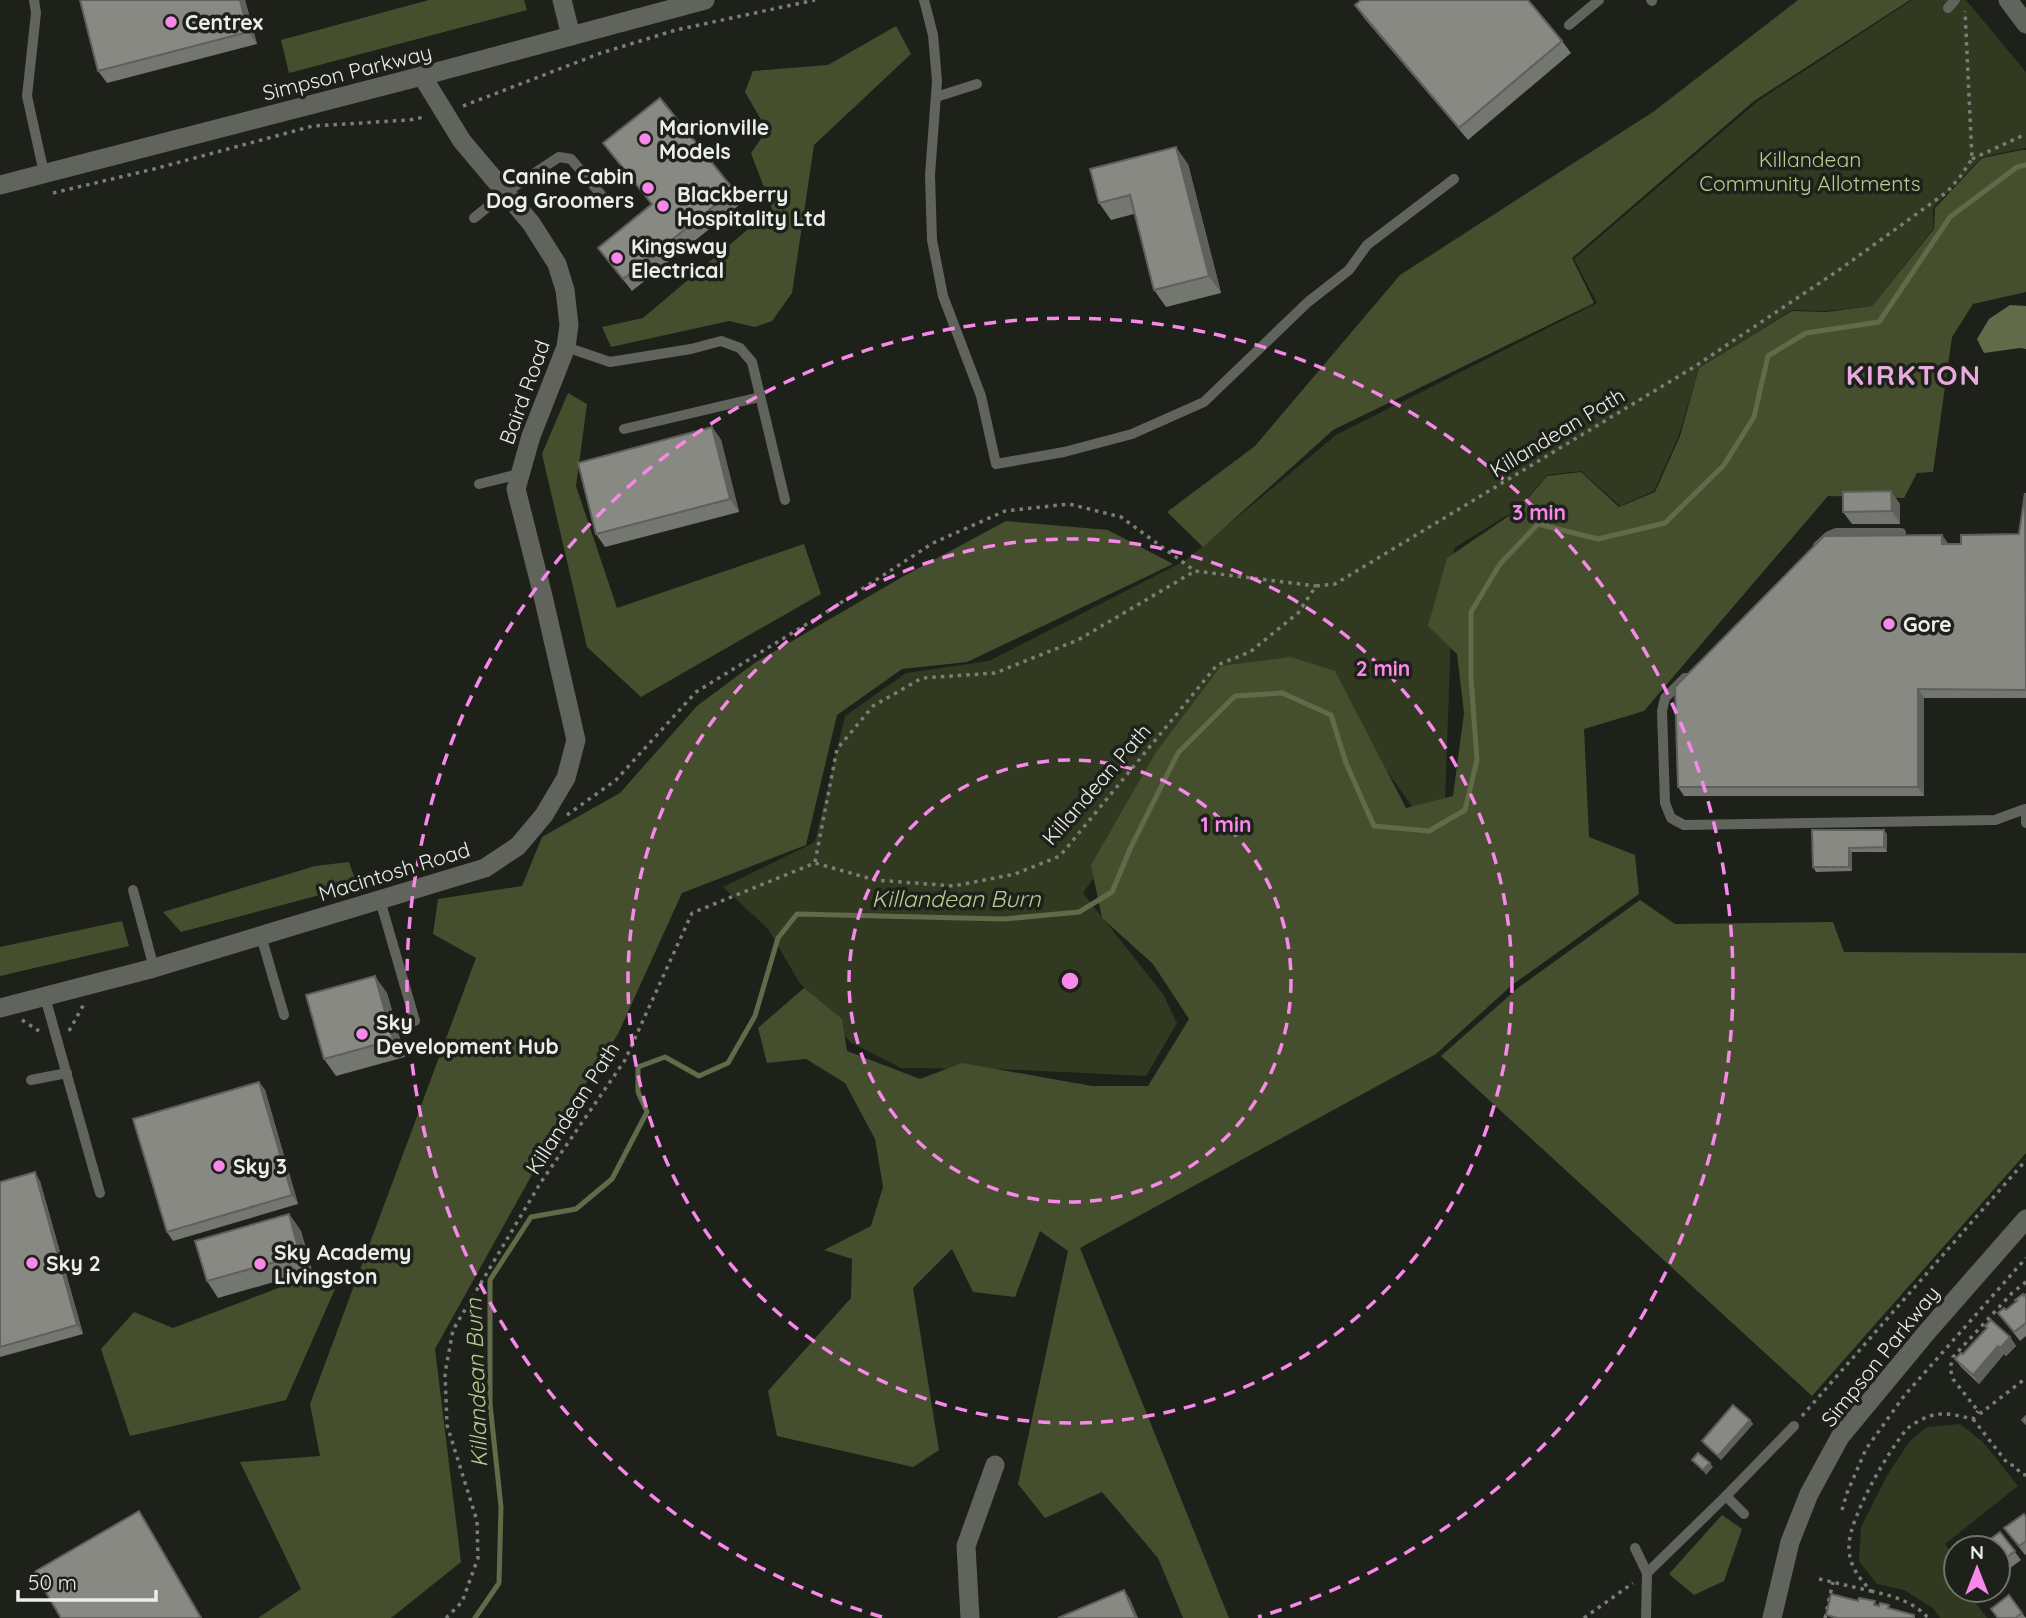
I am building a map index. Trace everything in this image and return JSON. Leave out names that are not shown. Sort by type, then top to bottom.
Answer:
[{"type":"street","points":[[562,0],[571,36]]},
{"type":"street","name":"Simpson Parkway","points":[[0,185],[705,0]]},
{"type":"street","points":[[2008,0],[2026,24]]},
{"type":"street","name":"Baird Road","points":[[422,76],[462,141],[531,223],[557,264],[565,290],[569,325],[566,347],[531,436],[516,489],[562,678]]},
{"type":"street","name":"Macintosh Road","points":[[0,1008],[154,968],[485,868],[518,846],[544,815],[566,778],[576,740],[562,678]]},
{"type":"street","name":"Simpson Parkway","points":[[1772,1618],[1790,1542],[1809,1494],[1840,1437],[2026,1219]]},
{"type":"street","points":[[970,1618],[966,1546],[995,1465]]},
{"type":"lane","points":[[34,0],[36,13],[27,96],[44,173]]},
{"type":"lane","points":[[924,0],[933,35],[937,81],[930,175],[932,240],[943,296],[981,396],[996,464],[1064,453],[1132,434],[1204,402],[1308,302],[1349,270],[1367,245],[1454,179]]},
{"type":"lane","points":[[1569,25],[1599,0]]},
{"type":"lane","points":[[936,97],[977,84]]},
{"type":"lane","points":[[474,218],[506,192],[559,157],[571,159],[609,204]]},
{"type":"lane","points":[[566,347],[610,362],[691,349],[721,341],[740,348],[752,362],[785,500]]},
{"type":"lane","points":[[624,429],[760,397]]},
{"type":"lane","points":[[479,484],[519,474]]},
{"type":"lane","points":[[1810,554],[1836,533],[1901,533]]},
{"type":"lane","points":[[1696,667],[1665,698],[1662,711],[1665,803],[1671,818],[1684,825],[1995,820],[2026,809],[2026,823]]},
{"type":"lane","points":[[133,890],[154,968]]},
{"type":"lane","points":[[380,900],[415,1021]]},
{"type":"lane","points":[[261,936],[284,1015]]},
{"type":"lane","points":[[45,997],[100,1193]]},
{"type":"lane","points":[[32,1080],[67,1073]]},
{"type":"lane","points":[[1647,1573],[1794,1426]]},
{"type":"lane","points":[[1726,1496],[1744,1514]]},
{"type":"lane","points":[[1635,1548],[1647,1573],[1646,1618]]},
{"type":"path","points":[[51,193],[154,169],[313,126],[409,120],[445,113],[613,49],[676,30],[815,0]]},
{"type":"path","points":[[1964,0],[1972,159],[2025,136]]},
{"type":"path","name":"Killandean Path","points":[[446,1618],[462,1602],[478,1558],[477,1521],[447,1425],[445,1373],[453,1330],[541,1182],[625,1060],[692,913],[815,863],[875,880],[954,886],[1015,874],[1060,856],[1217,665],[1250,652],[1298,613],[1316,586],[1335,584],[1694,367],[1839,270],[1947,192],[1972,159]]},
{"type":"path","points":[[544,815],[559,821],[616,780],[696,692],[933,543],[1004,511],[1069,505],[1121,517],[1195,571],[1316,586]]},
{"type":"path","points":[[815,863],[837,749],[873,706],[922,678],[995,673],[1078,640],[1195,571]]},
{"type":"path","points":[[1794,1426],[2026,1160]]},
{"type":"path","points":[[1842,1510],[1866,1449],[1904,1396],[2026,1258]]},
{"type":"path","points":[[2026,1282],[2012,1293],[1953,1357],[1950,1368],[1953,1379],[1981,1413],[2026,1378]]},
{"type":"path","points":[[1973,1419],[1978,1411]]},
{"type":"path","points":[[1871,1591],[1851,1564],[1849,1544],[1854,1522],[1881,1468],[1909,1427],[1931,1416],[1951,1414],[1973,1419],[2008,1464],[2026,1475]]},
{"type":"path","points":[[1584,1618],[1647,1573]]},
{"type":"path","points":[[1819,1579],[1897,1598],[1920,1609],[1928,1618]]},
{"type":"path","points":[[1825,1618],[1833,1582]]},
{"type":"green space","name":"Killandean Community Allotments","points":[[1912,0],[1966,0],[2026,72],[2026,148],[1982,157],[1933,208],[1933,229],[1872,306],[1827,311],[1792,310],[1699,368],[1679,435],[1654,491],[1620,506],[1581,471],[1547,475],[1519,508],[1454,548],[1445,802],[1414,809],[1333,696],[1231,685],[1083,893],[1163,994],[1177,1023],[1146,1076],[998,1069],[901,1068],[850,1042],[799,982],[768,929],[723,887],[815,842],[845,716],[906,673],[989,661],[1186,560],[1336,435],[1597,303],[1574,259],[1758,101]]},
{"type":"green space","points":[[1960,1424],[1983,1442],[2018,1486],[1958,1534],[1942,1534],[1942,1604],[1976,1604],[1987,1618],[1940,1618],[1933,1608],[1904,1590],[1877,1584],[1859,1561],[1861,1527],[1887,1476],[1909,1442],[1927,1427]]},
{"type":"shaded area","points":[[429,0],[524,0],[527,10],[289,73],[281,40]]},
{"type":"shaded area","points":[[1798,0],[1910,0],[1754,101],[1572,258],[1594,303],[1333,430],[1203,547],[1167,512],[1255,446],[1400,275],[1653,112]]},
{"type":"shaded area","points":[[896,26],[911,54],[814,145],[792,293],[772,321],[755,327],[729,321],[611,347],[602,327],[643,318],[772,209],[751,153],[767,130],[745,92],[753,71],[828,65]]},
{"type":"shaded area","points":[[2026,150],[2026,292],[1973,304],[1952,337],[1933,472],[1917,473],[1904,498],[1828,496],[1644,711],[1584,729],[1589,837],[1635,855],[1639,894],[1512,985],[1436,1054],[1080,1248],[1229,1618],[1183,1618],[1158,1558],[1102,1492],[1045,1518],[1018,1484],[1068,1251],[1040,1231],[1015,1297],[973,1292],[952,1249],[913,1288],[939,1450],[913,1467],[777,1436],[768,1391],[851,1298],[852,1259],[824,1250],[871,1226],[883,1187],[875,1139],[845,1083],[806,1059],[767,1063],[758,1028],[804,988],[842,1019],[847,1051],[920,1079],[962,1063],[1092,1086],[1148,1086],[1189,1019],[1153,964],[1102,918],[1091,865],[1156,752],[1221,666],[1291,657],[1335,671],[1406,808],[1453,796],[1464,713],[1457,654],[1428,626],[1447,558],[1519,509],[1547,476],[1581,472],[1619,507],[1655,492],[1680,436],[1699,368],[1792,311],[1827,312],[1872,306],[1934,229],[1935,208],[1982,158]]},
{"type":"shaded area","points":[[2010,305],[2026,306],[2026,349],[1984,353],[1977,339],[1989,319]]},
{"type":"shaded area","points":[[568,393],[587,404],[576,486],[617,608],[804,544],[821,594],[641,697],[587,647],[542,454]]},
{"type":"shaded area","points":[[1006,521],[1108,530],[1173,564],[967,662],[902,669],[837,715],[806,845],[682,893],[618,1034],[563,1119],[435,1349],[461,1562],[391,1618],[258,1618],[301,1589],[240,1462],[320,1456],[310,1404],[476,958],[433,934],[438,899],[522,886],[542,837],[620,793],[697,706],[756,662],[904,576]]},
{"type":"shaded area","points":[[349,862],[357,885],[181,932],[163,912],[315,866]]},
{"type":"shaded area","points":[[1640,900],[1675,924],[1833,922],[1844,952],[2026,953],[2026,1153],[1812,1396],[1441,1056],[1519,987]]},
{"type":"shaded area","points":[[122,921],[129,946],[0,976],[0,947]]},
{"type":"shaded area","points":[[294,1282],[335,1289],[286,1400],[130,1436],[101,1349],[134,1312],[173,1328]]},
{"type":"shaded area","points":[[1722,1515],[1742,1529],[1724,1581],[1694,1595],[1669,1574]]},
{"type":"building","name":"Centrex","points":[[80,0],[240,0],[248,32],[98,71]]},
{"type":"building","points":[[1361,0],[1528,0],[1562,41],[1459,128],[1355,5]]},
{"type":"building","points":[[660,98],[734,190],[623,279],[598,248],[652,204],[603,143]]},
{"type":"building","points":[[1176,147],[1209,276],[1154,290],[1130,195],[1099,203],[1090,169]]},
{"type":"building","points":[[712,427],[730,499],[596,534],[578,463]]},
{"type":"building","points":[[1891,491],[1892,511],[1843,512],[1843,492]]},
{"type":"building","name":"Gore","points":[[2025,493],[2026,690],[1918,689],[1918,787],[1678,787],[1675,687],[1824,536],[1942,535],[1942,544],[1961,544],[1961,535],[2019,534]]},
{"type":"building","points":[[1812,830],[1884,830],[1884,847],[1849,848],[1849,867],[1813,867]]},
{"type":"building","name":"Sky Development Hub","points":[[375,976],[393,1040],[324,1059],[306,995]]},
{"type":"building","name":"Sky 3","points":[[259,1082],[292,1195],[167,1232],[133,1119]]},
{"type":"building","name":"Sky 2","points":[[35,1172],[77,1325],[0,1347],[0,1182]]},
{"type":"building","points":[[289,1214],[300,1255],[207,1281],[195,1241]]},
{"type":"building","points":[[2026,1294],[2026,1323],[2014,1332],[1998,1313],[2004,1308],[2006,1310]]},
{"type":"building","points":[[1991,1320],[2010,1337],[2000,1348],[1998,1346],[1973,1375],[1955,1359],[1987,1328],[1985,1326]]},
{"type":"building","points":[[1733,1405],[1750,1420],[1718,1456],[1702,1441]]},
{"type":"building","points":[[1698,1453],[1710,1463],[1703,1470],[1692,1460]]},
{"type":"building","points":[[139,1511],[201,1618],[61,1618],[34,1572]]},
{"type":"building","points":[[2024,1514],[2026,1541],[2019,1546],[2012,1534],[2004,1528]]},
{"type":"building","points":[[1124,1590],[1136,1618],[1058,1618]]},
{"type":"building","points":[[1831,1594],[1858,1601],[1859,1598],[1875,1601],[1874,1605],[1879,1606],[1880,1603],[1889,1605],[1888,1608],[1914,1615],[1914,1618],[1838,1618],[1826,1615]]},
{"type":"building","points":[[2012,1599],[2022,1613],[2015,1618],[1998,1618],[1991,1609],[1997,1604],[2012,1604]]},
{"type":"waterway","name":"Killandean Burn","points":[[475,1618],[499,1583],[501,1507],[490,1404],[490,1280],[531,1217],[576,1209],[612,1179],[647,1112],[638,1092],[638,1067],[665,1057],[699,1076],[728,1063],[755,1016],[778,938],[797,914],[1004,919],[1079,912],[1112,892],[1131,847],[1178,753],[1235,696],[1282,693],[1331,715],[1346,763],[1374,826],[1429,831],[1465,810],[1477,760],[1471,678],[1471,612],[1500,564],[1538,524],[1598,539],[1665,523],[1724,465],[1754,417],[1768,356],[1806,333],[1879,322],[1950,217],[2017,167],[2026,165]]},
{"type":"place","name":"Centrex","points":[[171,22]]},
{"type":"place","name":"Marionville Models","points":[[645,139]]},
{"type":"place","name":"Canine Cabin Dog Groomers","points":[[648,188]]},
{"type":"place","name":"Blackberry Hospitality Ltd","points":[[663,206]]},
{"type":"place","name":"Kingsway Electrical","points":[[617,258]]},
{"type":"place","name":"Gore","points":[[1889,624]]},
{"type":"place","name":"Sky Development Hub","points":[[362,1034]]},
{"type":"place","name":"Sky 3","points":[[219,1166]]},
{"type":"place","name":"Sky 2","points":[[32,1263]]},
{"type":"place","name":"Sky Academy Livingston","points":[[260,1264]]},
{"type":"district","name":"KIRKTON","points":[[1914,374]]}]
